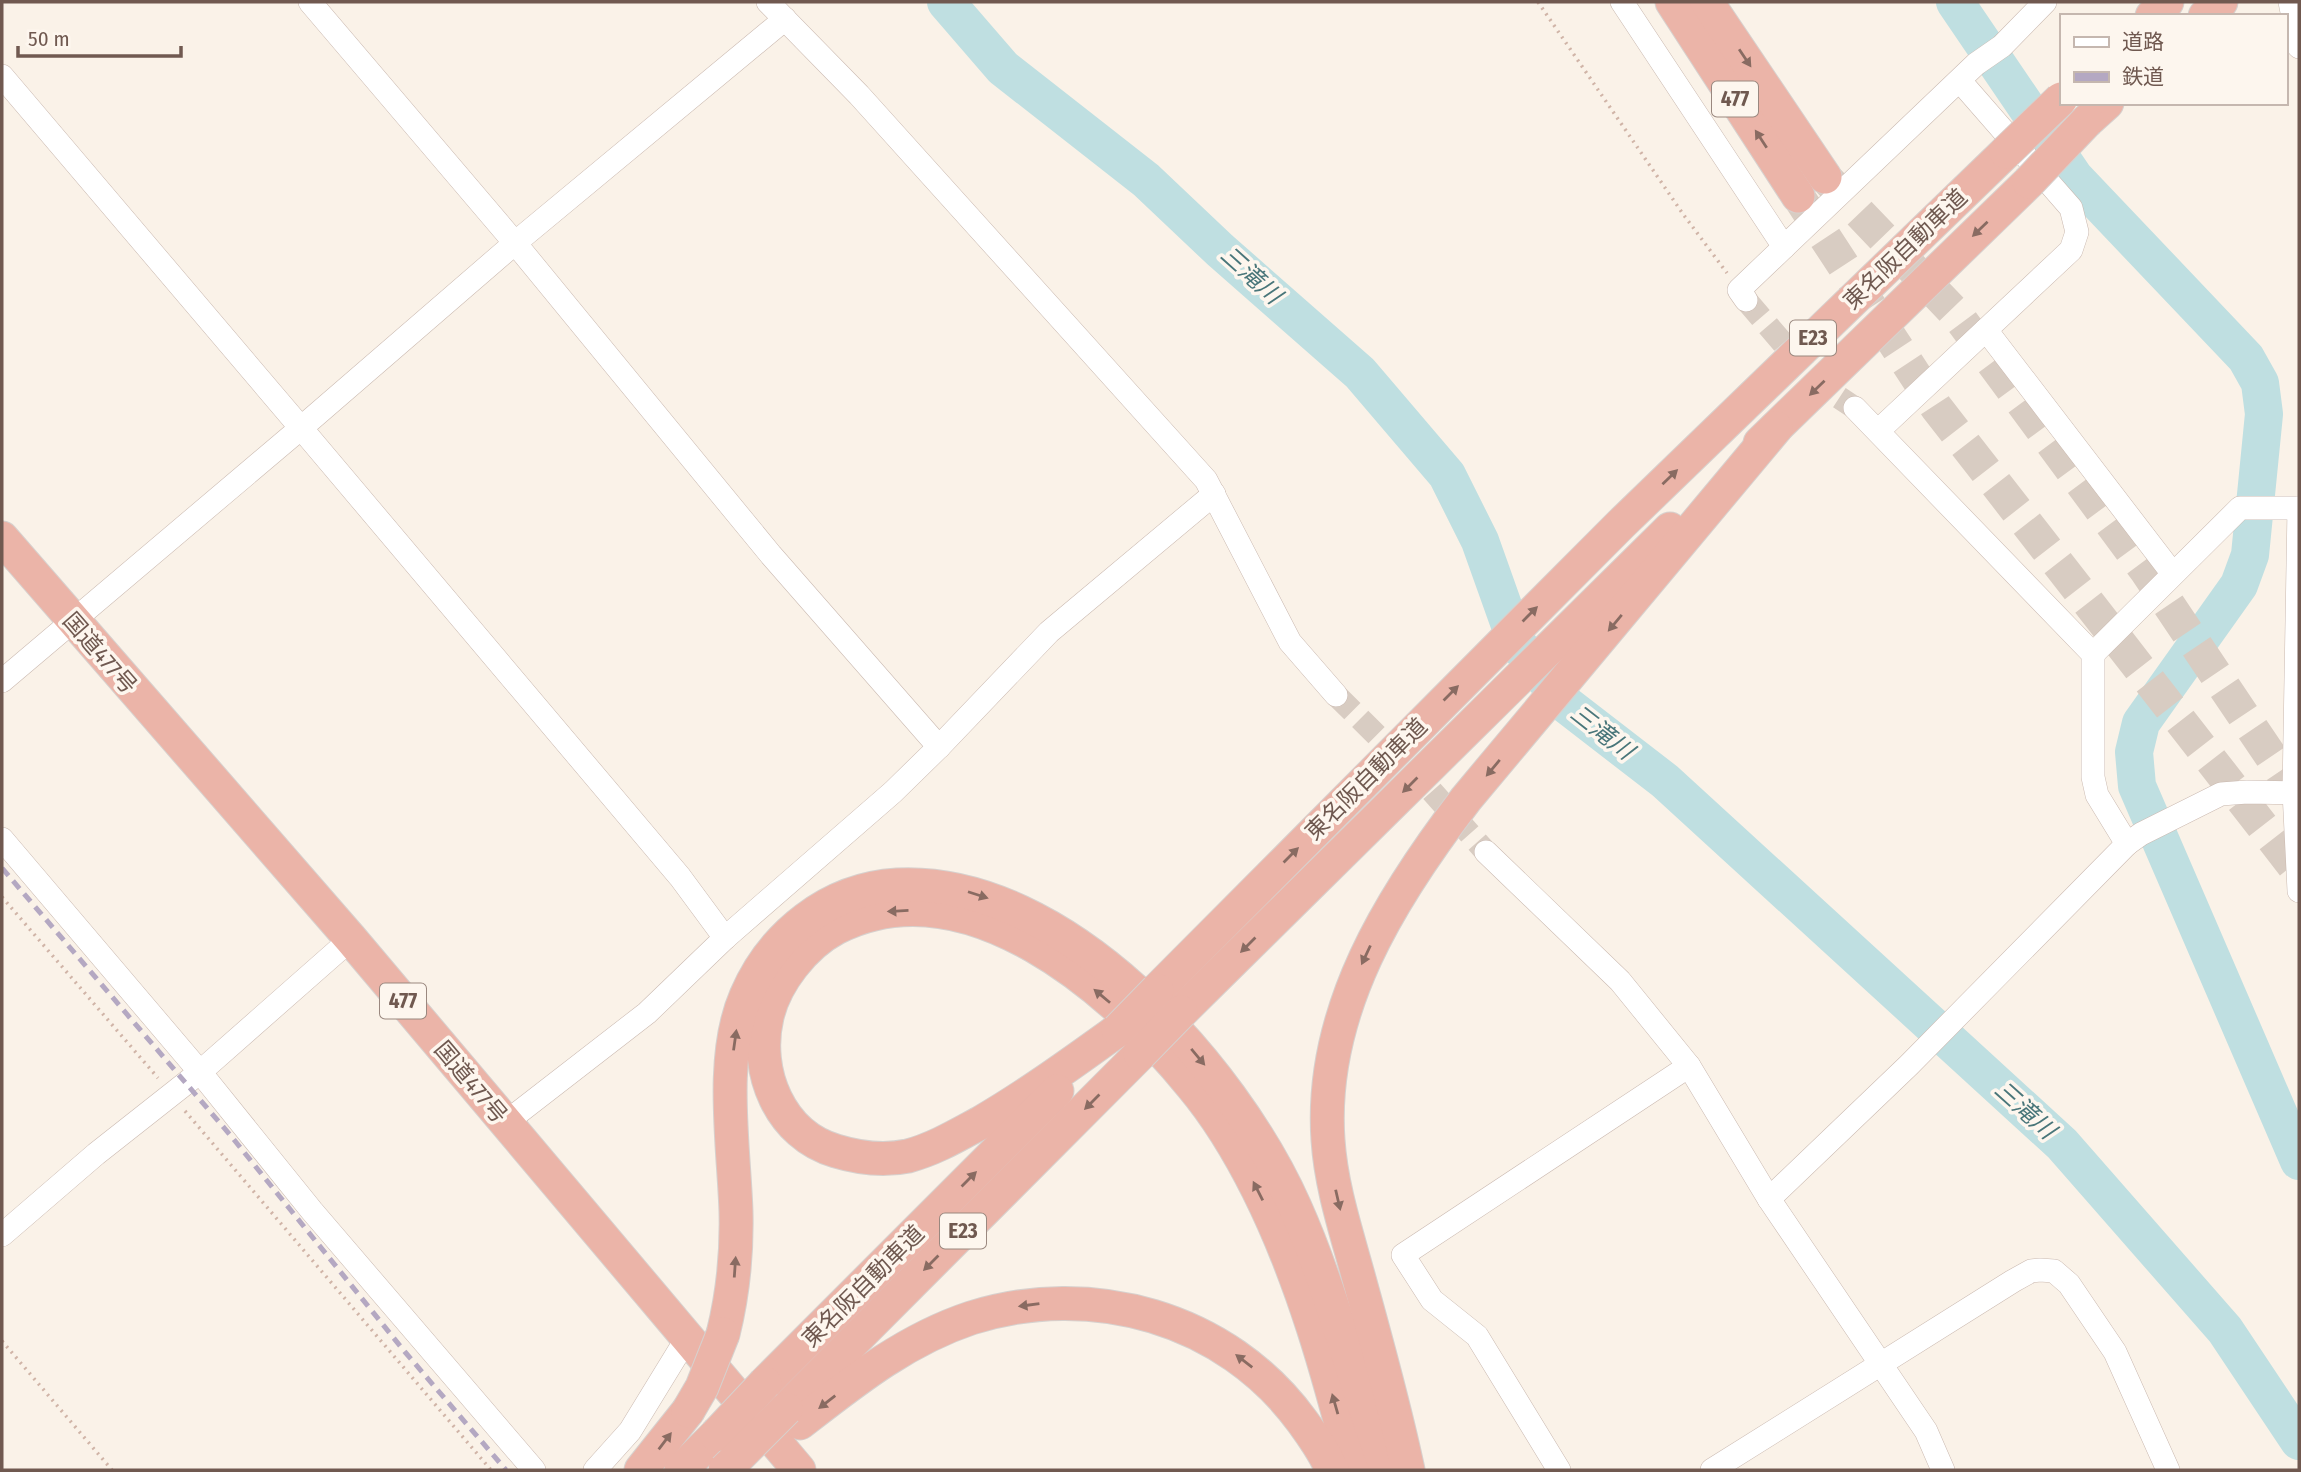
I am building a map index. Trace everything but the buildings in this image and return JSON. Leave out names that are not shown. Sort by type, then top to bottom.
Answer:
[{"type":"highway","name":"477","points":[[1672,2],[1798,196]]},
{"type":"highway","name":"477","points":[[1707,2],[1825,177]]},
{"type":"highway","points":[[2154,14],[2167,2]]},
{"type":"highway","points":[[2207,14],[2221,2]]},
{"type":"highway","name":"東名阪自動車道","points":[[681,1470],[1481,662],[2060,100]]},
{"type":"highway","name":"東名阪自動車道","points":[[725,1470],[793,1416],[1181,1012],[1510,685],[1651,562],[1776,428],[2029,182],[2097,112]]},
{"type":"highway","name":"国道477号","points":[[2,538],[351,939],[799,1470]]},
{"type":"highway","points":[[1408,1470],[1394,1406],[1332,1174],[1327,1106],[1340,1027],[1366,955],[1393,903],[1423,855],[1537,715],[1651,562]]},
{"type":"highway","points":[[641,1470],[688,1411],[706,1378],[723,1334],[734,1280],[736,1244],[730,1104],[732,1065],[737,1028],[745,998],[759,970],[777,945],[798,924],[823,906],[883,886],[916,884],[949,887],[981,895],[1014,908],[1073,942],[1108,968],[1165,1020],[1220,1083],[1254,1132],[1295,1207],[1387,1470]]},
{"type":"highway","points":[[1118,1030],[1040,1086],[999,1111],[934,1148],[904,1157],[877,1159],[852,1156],[826,1148],[803,1134],[783,1114],[772,1091],[765,1066],[767,1017],[777,990],[793,966],[813,944],[835,929],[860,918],[886,912],[916,910],[951,913],[979,920],[1013,934],[1047,953],[1086,982],[1139,1029],[1194,1088],[1237,1150],[1293,1269],[1309,1313],[1353,1470]]},
{"type":"highway","points":[[745,1470],[793,1416],[898,1351],[933,1333],[1002,1309],[1074,1302],[1110,1305],[1146,1313],[1179,1324],[1239,1357],[1265,1378],[1290,1405],[1310,1431],[1332,1470]]},
{"type":"street","points":[[310,2],[515,243],[771,555],[939,747]]},
{"type":"street","points":[[768,2],[905,145],[1206,480],[1290,642],[1336,695]]},
{"type":"street","points":[[1622,2],[1784,247]]},
{"type":"street","points":[[1743,295],[1784,247],[1976,64],[2003,46],[2045,2]]},
{"type":"street","points":[[2290,2],[2299,40]]},
{"type":"street","points":[[2,681],[515,243],[785,19]]},
{"type":"street","points":[[2,76],[671,867],[726,938]]},
{"type":"street","points":[[1878,431],[2071,250],[2077,232],[2071,208],[1959,81]]},
{"type":"street","points":[[1986,330],[2173,574]]},
{"type":"street","points":[[1855,408],[2093,654],[2093,777],[2097,795],[2134,839]]},
{"type":"street","points":[[505,1123],[647,1013],[726,938],[892,792],[1049,632],[1214,494]]},
{"type":"street","points":[[2093,654],[2240,509],[2292,508],[2299,891]]},
{"type":"street","points":[[1769,1199],[1909,1065],[2134,839],[2221,794],[2297,792]]},
{"type":"street","points":[[2,839],[200,1072],[312,1211],[534,1470]]},
{"type":"street","points":[[1486,852],[1620,981],[1689,1066],[1769,1199],[1926,1430],[1943,1470]]},
{"type":"street","points":[[2,1236],[96,1154],[154,1107],[173,1096],[351,939]]},
{"type":"street","points":[[1559,1470],[1477,1336],[1432,1300],[1403,1255],[1689,1066]]},
{"type":"street","points":[[1712,1470],[2031,1271],[2054,1271],[2068,1284],[2115,1352],[2168,1470]]},
{"type":"street","points":[[595,1470],[630,1431],[687,1338]]},
{"type":"path","points":[[1538,2],[1683,214],[1743,295]]},
{"type":"path","points":[[2,897],[491,1470]]},
{"type":"path","points":[[2,1340],[112,1470]]},
{"type":"waterway","name":"三滝川","points":[[946,2],[1003,68],[1146,180],[1220,250],[1360,373],[1447,475],[1480,541],[1516,642],[1564,703],[1665,781],[2062,1144],[2225,1330],[2299,1441]]},
{"type":"waterway","points":[[1955,2],[2074,177],[2246,358],[2260,383],[2264,414],[2250,555],[2239,585],[2141,723],[2134,752],[2137,786],[2299,1161]]},
{"type":"tunnel","points":[[1825,177],[1958,316],[2146,571],[2299,798]]},
{"type":"tunnel","points":[[1798,196],[1936,407],[2299,873]]},
{"type":"tunnel","points":[[1746,300],[1817,383],[1855,408]]},
{"type":"tunnel","points":[[1336,695],[1420,778],[1486,852]]},
{"type":"railway","points":[[2,868],[231,1136],[405,1352],[506,1470]]}]
